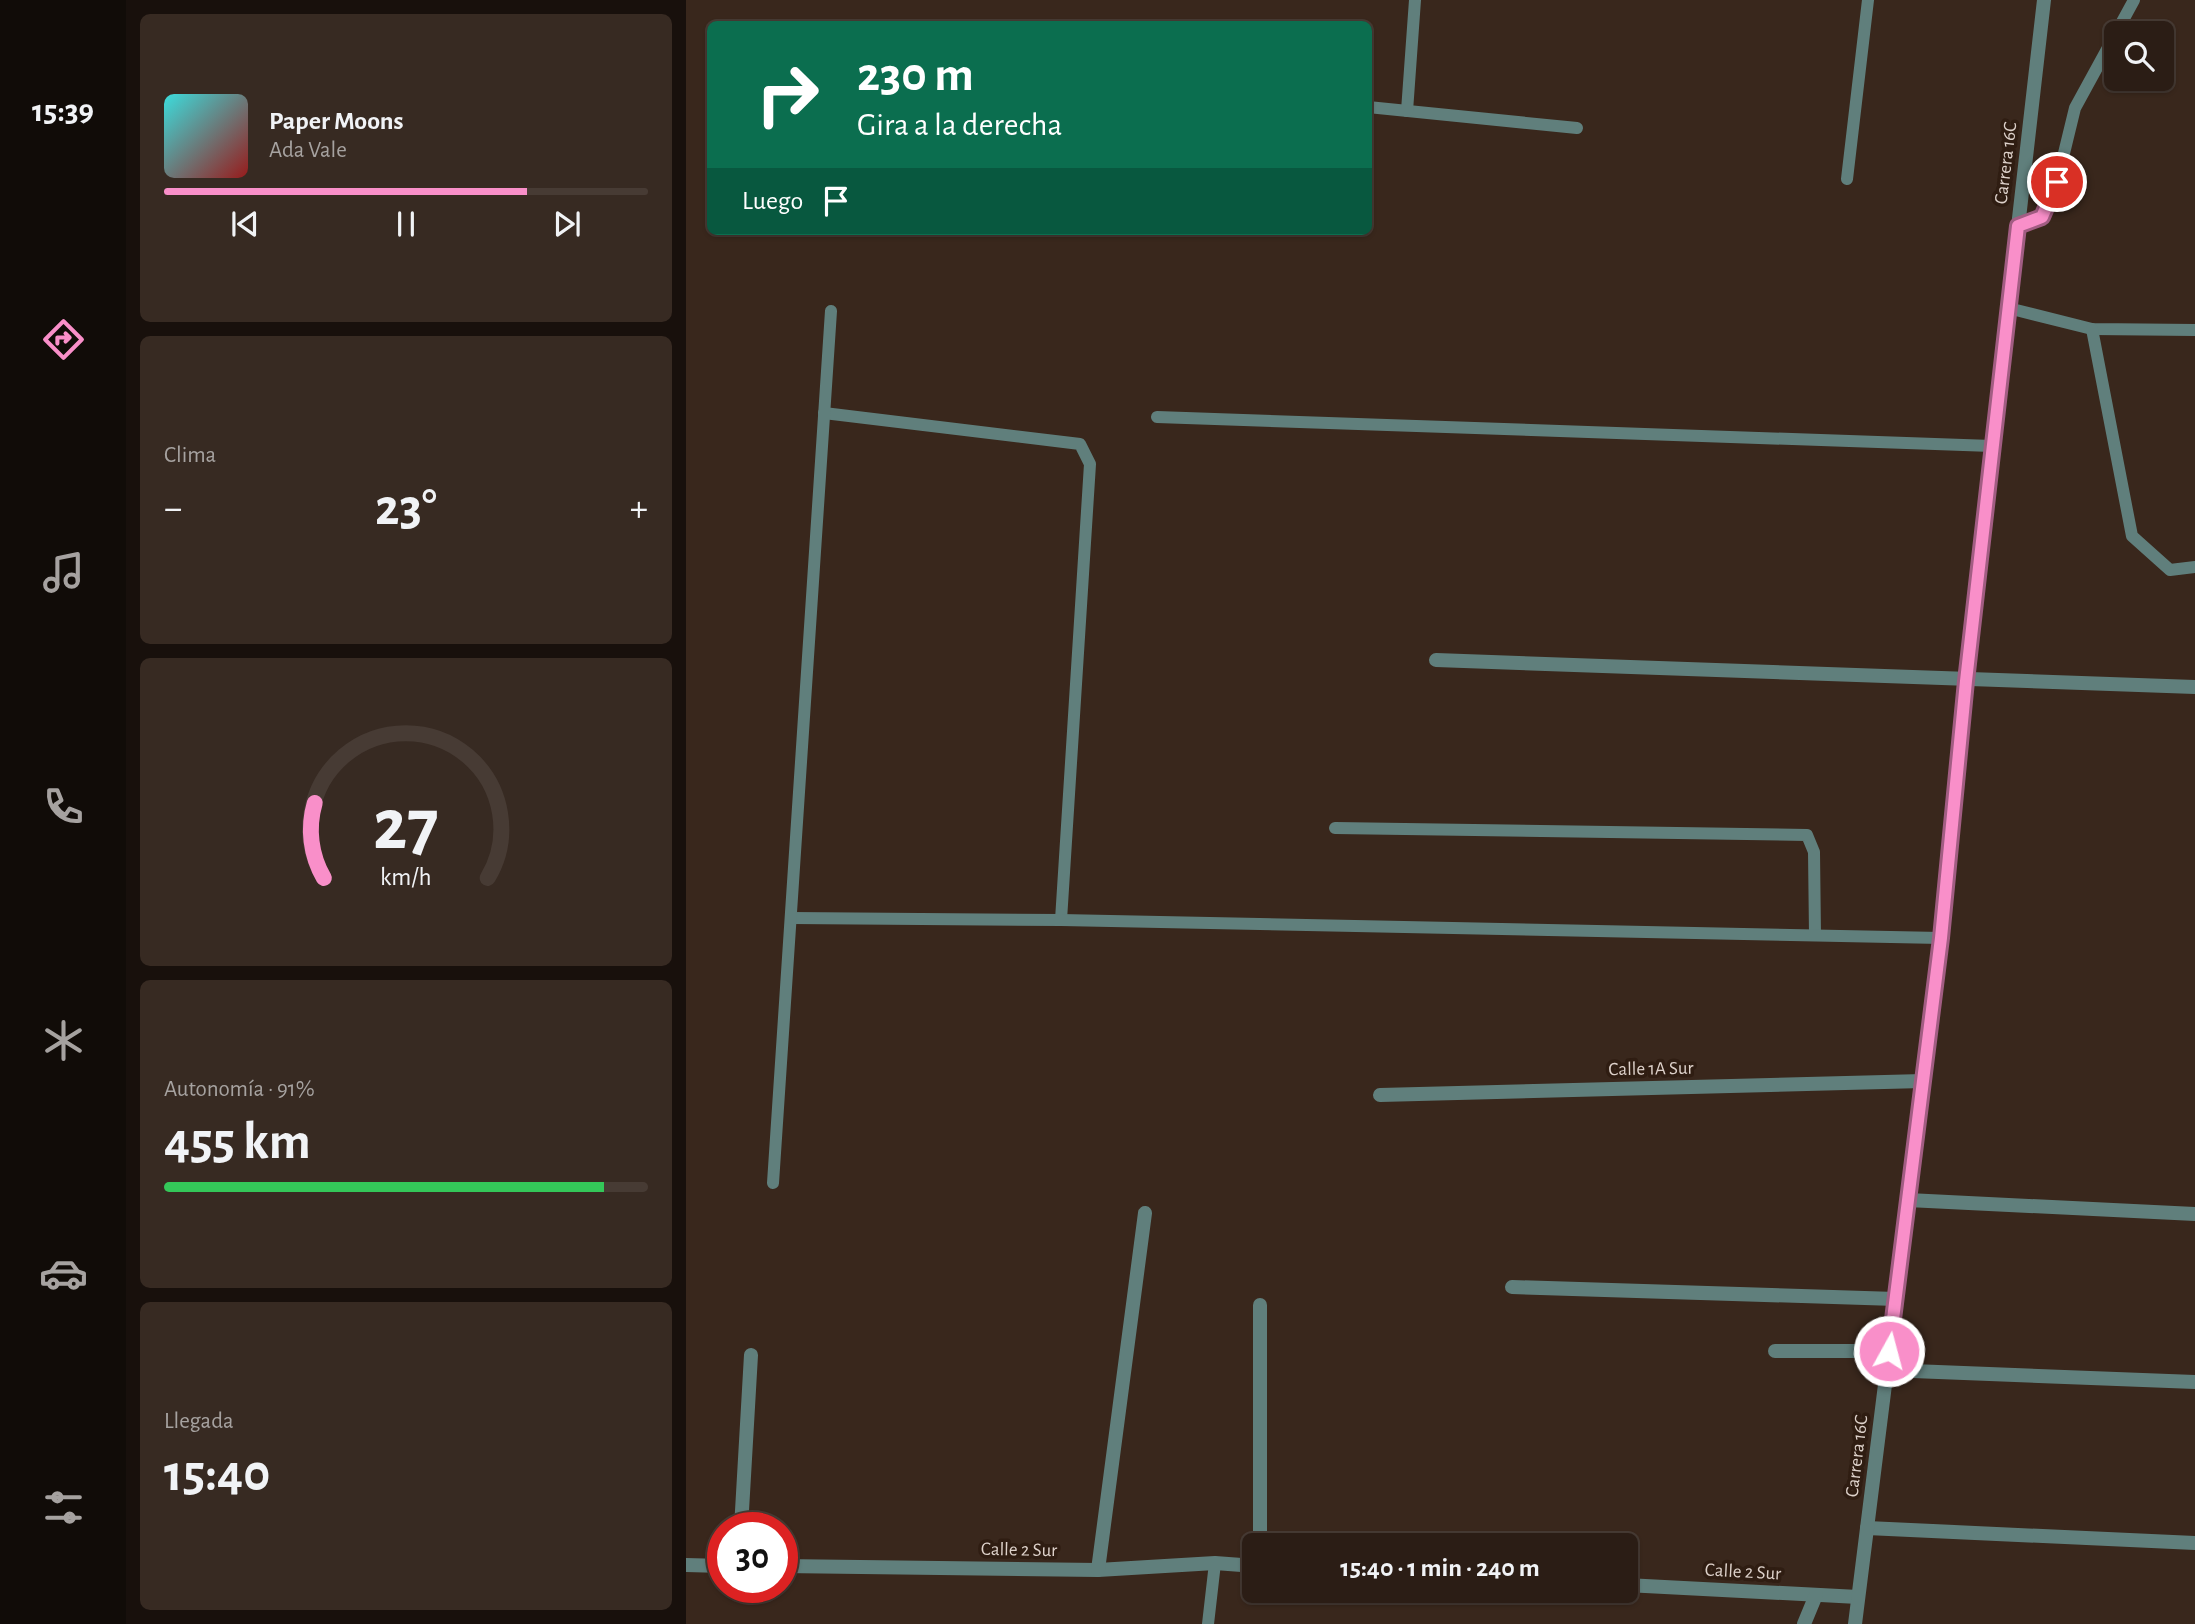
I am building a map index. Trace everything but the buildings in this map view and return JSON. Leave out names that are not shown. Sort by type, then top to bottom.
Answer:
[{"type":"street","name":"Carrera 16C","points":[[1855,1624],[1941,938],[1966,681],[2044,0]]},
{"type":"street","points":[[1436,660],[1966,681],[2195,687]]},
{"type":"street","name":"Calle 1A Sur","points":[[1380,1095],[1923,1081]]},
{"type":"street","points":[[1908,1200],[2195,1214]]},
{"type":"street","points":[[1098,1570],[1145,1213]]},
{"type":"street","points":[[1512,1287],[1896,1299]]},
{"type":"street","points":[[1260,1533],[1261,1305]]},
{"type":"street","points":[[1775,1351],[1889,1351]]},
{"type":"street","points":[[742,1512],[751,1355]]},
{"type":"street","points":[[1887,1370],[2195,1382]]},
{"type":"street","points":[[1867,1528],[2195,1543]]},
{"type":"street","name":"Calle 2 Sur","points":[[798,1566],[1098,1570],[1215,1563],[1242,1565]]},
{"type":"street","points":[[686,1565],[707,1566]]},
{"type":"street","name":"Calle 2 Sur","points":[[1638,1586],[1858,1597]]},
{"type":"street","points":[[1804,1624],[1816,1595]]},
{"type":"lane","points":[[1406,111],[1415,0]]},
{"type":"lane","points":[[1847,179],[1868,0]]},
{"type":"lane","points":[[2018,226],[2042,217],[2057,182],[2075,108],[2134,0]]},
{"type":"lane","points":[[1372,107],[1577,128]]},
{"type":"lane","points":[[2008,308],[2092,329],[2195,330]]},
{"type":"lane","points":[[773,1183],[831,311]]},
{"type":"lane","points":[[2092,329],[2132,536],[2170,570],[2195,567]]},
{"type":"lane","points":[[824,413],[1080,444],[1090,464],[1061,920]]},
{"type":"lane","points":[[1157,416],[1992,446]]},
{"type":"lane","points":[[1335,828],[1807,835],[1814,852],[1815,935]]},
{"type":"lane","points":[[791,918],[1061,920],[1941,938]]},
{"type":"lane","points":[[1208,1624],[1215,1563]]},
{"type":"route","points":[[1889,1351],[1941,938],[1966,681],[2018,226],[2042,217],[2057,182]]}]
